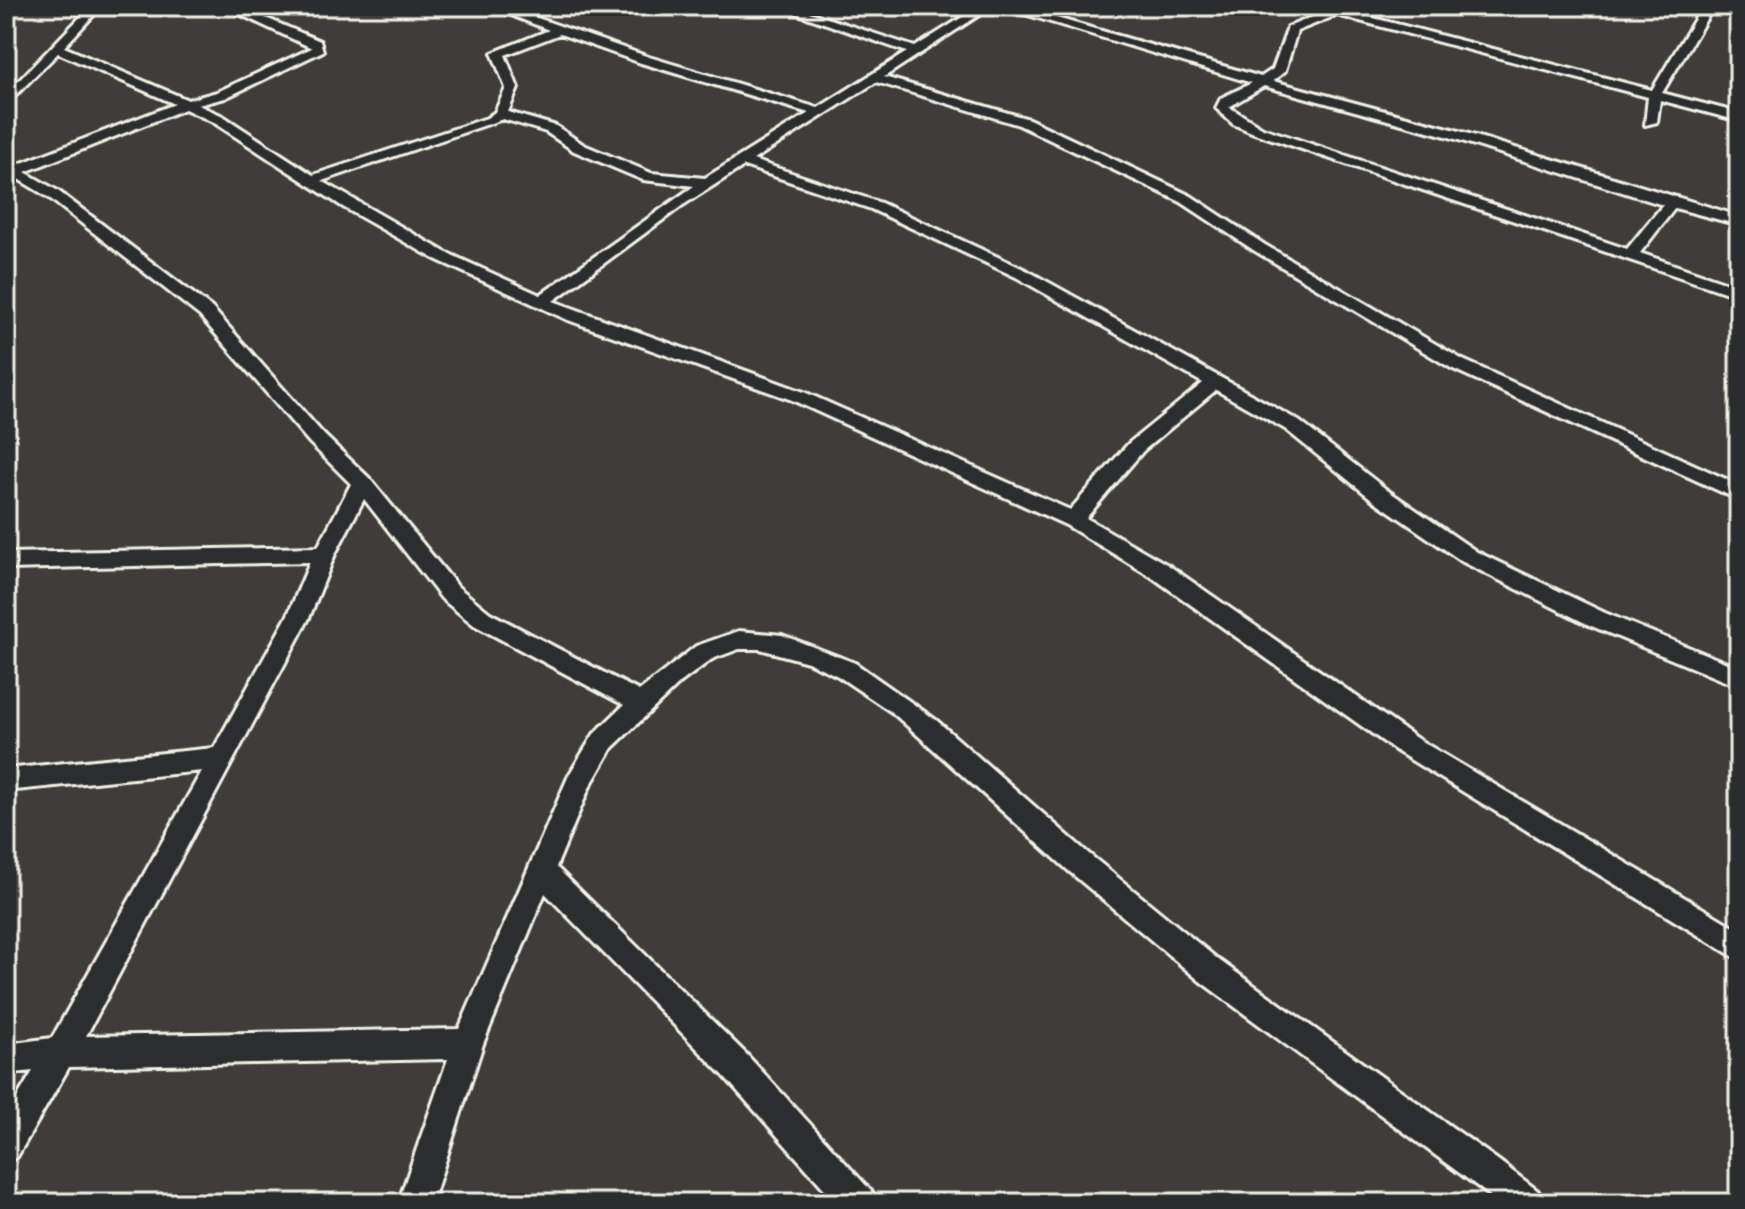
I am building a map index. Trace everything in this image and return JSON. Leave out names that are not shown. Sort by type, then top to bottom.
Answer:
[{"type":"street","points":[[6,101],[97,6]]},
{"type":"street","points":[[11,173],[136,120],[221,95],[319,49],[316,43],[227,6]]},
{"type":"street","points":[[493,6],[557,31],[822,113]]},
{"type":"street","points":[[780,6],[916,51]]},
{"type":"street","points":[[541,302],[604,254],[709,183],[988,6]]},
{"type":"street","points":[[1003,6],[1451,133],[1739,221]]},
{"type":"street","points":[[1314,6],[1739,117]]},
{"type":"street","points":[[1650,122],[1655,95],[1704,7],[1739,13]]},
{"type":"street","points":[[1335,12],[1292,29],[1279,71],[1225,101],[1222,108],[1228,116],[1739,292]]},
{"type":"street","points":[[311,180],[478,128],[501,114],[512,88],[498,53],[557,31]]},
{"type":"street","points":[[55,48],[113,70],[249,137],[311,180],[439,255],[541,302],[679,356],[798,396],[1073,520],[1160,571],[1407,745],[1739,946]]},
{"type":"street","points":[[874,78],[1024,122],[1186,199],[1260,248],[1457,364],[1739,493]]},
{"type":"street","points":[[501,114],[551,129],[579,148],[648,177],[709,183]]},
{"type":"street","points":[[745,162],[876,206],[1022,274],[1292,425],[1380,495],[1470,557],[1597,619],[1739,678]]},
{"type":"street","points":[[11,173],[53,194],[206,312],[317,439],[362,483],[450,593],[482,619],[641,703]]},
{"type":"street","points":[[1630,255],[1672,203]]},
{"type":"street","points":[[1073,520],[1136,447],[1216,381]]},
{"type":"street","points":[[6,1146],[61,1052],[298,618],[324,554],[362,483]]},
{"type":"street","points":[[6,561],[324,554]]},
{"type":"street","points":[[415,1203],[468,1044],[578,783],[603,741],[641,703],[690,659],[734,639],[780,643],[849,669],[910,710],[1012,803],[1212,973],[1450,1141],[1526,1203]]},
{"type":"street","points":[[6,780],[221,758]]},
{"type":"street","points":[[542,871],[736,1066],[859,1203]]},
{"type":"street","points":[[6,1059],[61,1052],[468,1044]]}]
